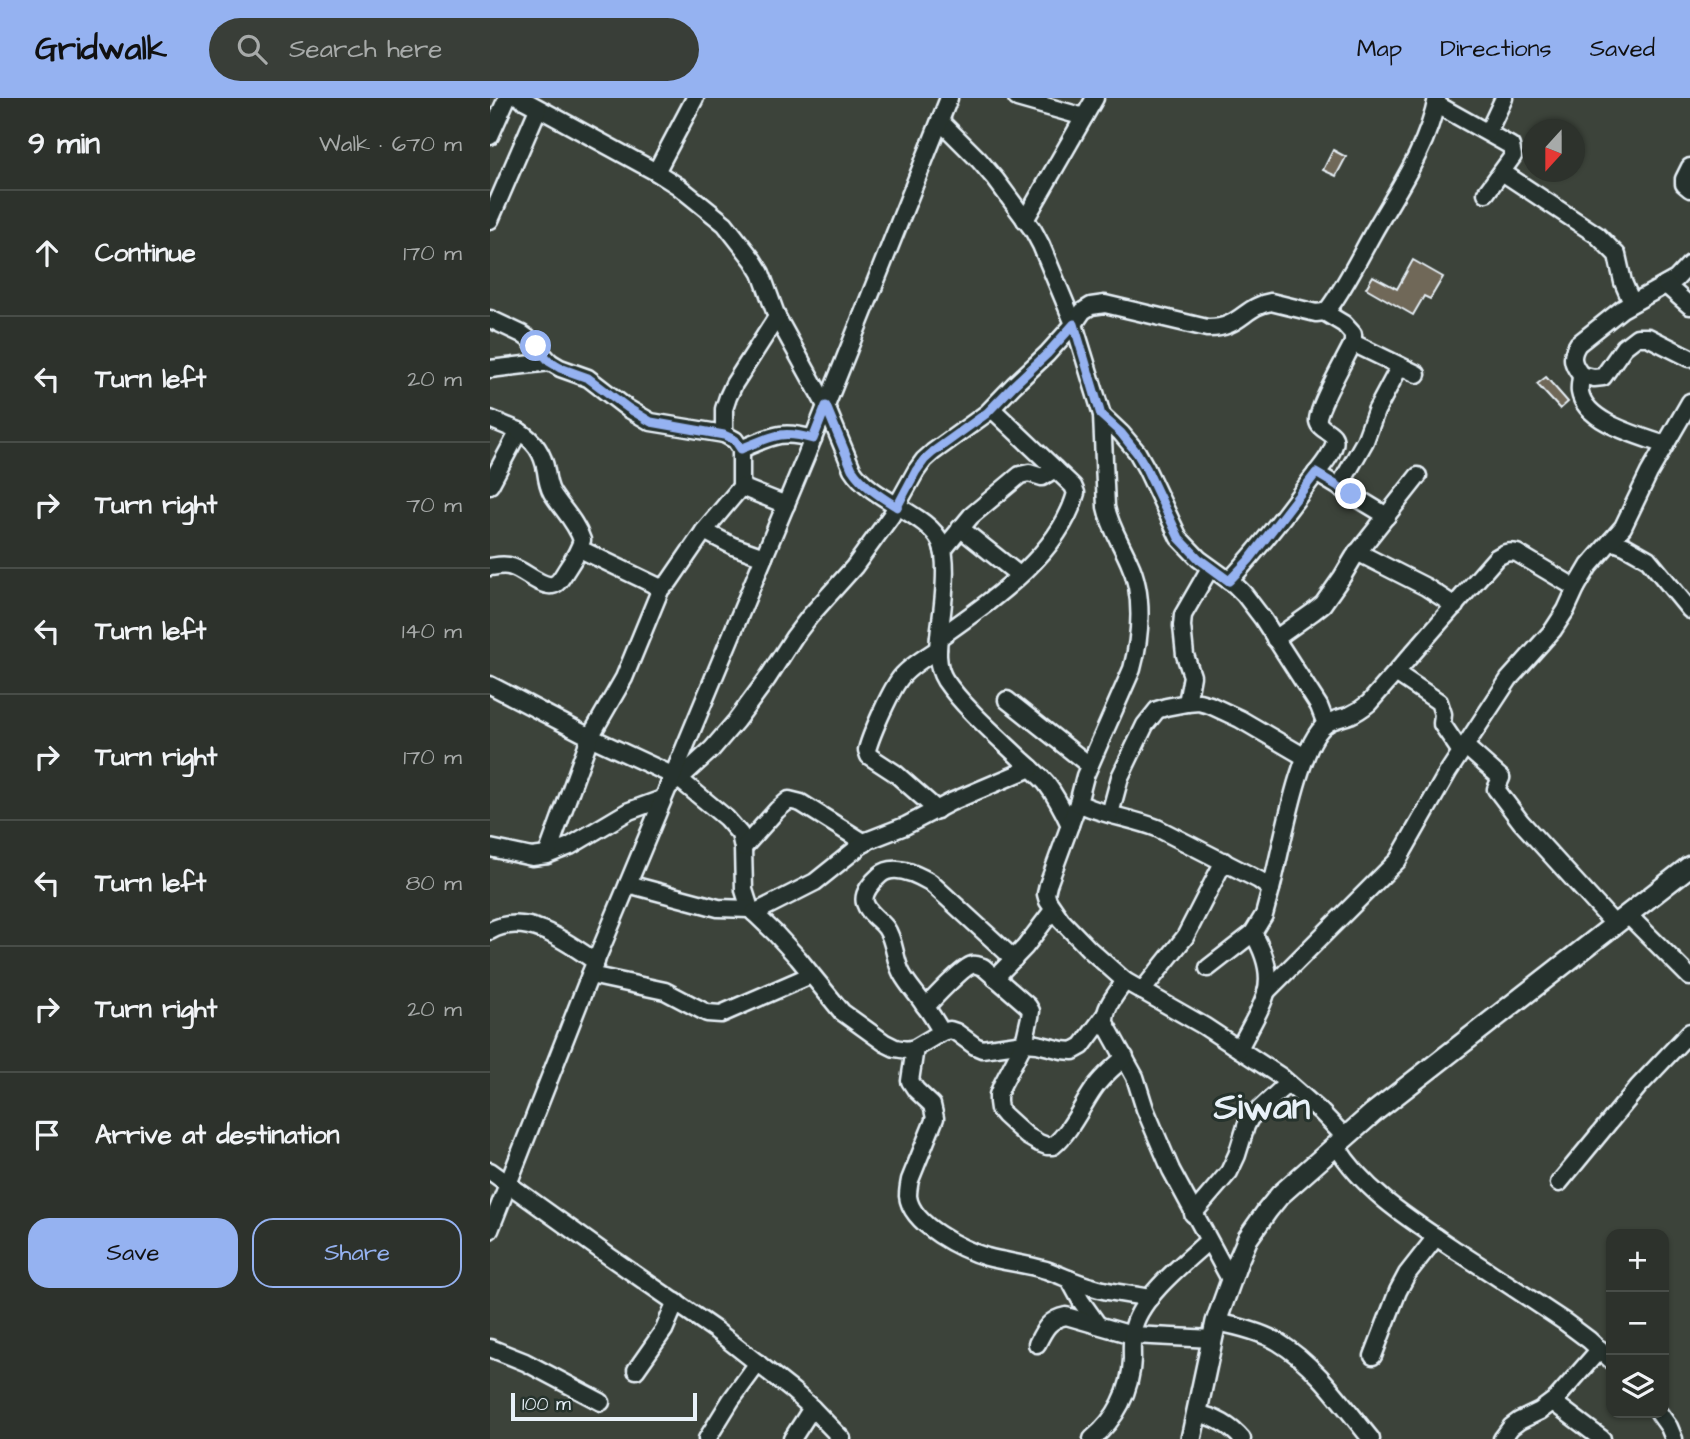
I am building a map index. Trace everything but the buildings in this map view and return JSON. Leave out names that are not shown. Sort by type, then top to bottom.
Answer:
[{"type":"main road","points":[[1191,1439],[1214,1330],[1248,1238],[1267,1211],[1292,1183],[1340,1141],[1690,866]]},
{"type":"street","points":[[490,136],[507,98]]},
{"type":"street","points":[[520,98],[656,172],[712,212],[753,260],[761,273],[777,317],[826,406],[852,469],[874,492],[932,531],[938,538],[943,550],[944,578],[938,660],[940,671],[971,710],[1051,791],[1070,825]]},
{"type":"street","points":[[656,172],[695,98]]},
{"type":"street","points":[[490,1230],[593,969],[813,439],[949,98]]},
{"type":"street","points":[[1017,98],[1084,117]]},
{"type":"street","points":[[1025,220],[1095,98]]},
{"type":"street","points":[[1488,132],[1504,98]]},
{"type":"street","points":[[490,848],[532,857],[547,855],[570,846],[670,785],[712,748],[767,680],[810,616],[854,567],[897,507],[924,460],[992,409],[1074,324],[1083,311],[1091,306],[1105,304],[1206,328],[1228,326],[1256,307],[1271,302],[1317,313],[1324,312],[1335,300],[1414,161],[1437,101],[1511,146],[1513,156],[1486,194]]},
{"type":"street","points":[[490,220],[538,108]]},
{"type":"street","points":[[940,121],[996,180],[1041,245],[1074,324],[1101,415],[1106,507],[1135,576],[1138,591],[1137,651],[1128,681],[1089,765],[1048,884],[1048,901],[1060,920],[1125,981],[1239,1049],[1288,1083],[1321,1112],[1340,1141],[1348,1165],[1401,1214],[1565,1322],[1606,1355],[1553,1402],[1511,1427],[1502,1439]]},
{"type":"street","points":[[1690,167],[1684,179],[1684,184],[1690,189]]},
{"type":"street","points":[[1502,172],[1597,235],[1618,255],[1623,282],[1632,303]]},
{"type":"street","points":[[1690,264],[1676,279],[1613,315],[1577,344],[1572,360],[1581,375],[1603,377],[1624,347],[1637,337],[1648,337],[1690,358]]},
{"type":"street","points":[[1666,285],[1690,306]]},
{"type":"street","points":[[1229,581],[1249,560],[1316,473],[1330,454],[1335,440],[1333,435],[1319,425],[1317,419],[1353,343],[1353,334],[1350,329],[1324,312]]},
{"type":"street","points":[[724,435],[724,409],[728,397],[777,317]]},
{"type":"street","points":[[490,319],[529,339],[550,362],[588,378],[651,422],[724,435],[735,440],[741,449],[741,486],[704,531],[669,582],[661,588],[624,678],[590,737],[547,855]]},
{"type":"street","points":[[1353,343],[1417,374]]},
{"type":"street","points":[[490,369],[550,362]]},
{"type":"street","points":[[1339,487],[1365,441],[1400,366]]},
{"type":"street","points":[[1581,375],[1580,391],[1583,400],[1596,416],[1665,445]]},
{"type":"street","points":[[1239,1049],[1266,992],[1398,860],[1463,749],[1509,678],[1559,622],[1589,566],[1623,527],[1649,472],[1690,402]]},
{"type":"street","points":[[937,810],[869,755],[867,750],[901,677],[988,604],[1049,545],[1063,526],[1076,493],[1073,486],[992,409]]},
{"type":"street","points":[[1101,415],[1121,433],[1137,453],[1179,538],[1199,559],[1244,593],[1263,619],[1319,706],[1326,724]]},
{"type":"street","points":[[490,419],[531,439],[544,461],[548,486],[579,531],[582,540],[580,549],[562,576],[551,586],[514,567],[490,567]]},
{"type":"street","points":[[490,485],[519,431]]},
{"type":"street","points":[[741,449],[787,433],[813,439]]},
{"type":"street","points":[[943,550],[971,516],[1024,472],[1042,477],[1055,469]]},
{"type":"street","points":[[1316,473],[1387,516]]},
{"type":"street","points":[[1275,639],[1323,604],[1357,552],[1418,476]]},
{"type":"street","points":[[741,486],[786,505]]},
{"type":"street","points":[[960,528],[1019,575]]},
{"type":"street","points":[[704,531],[733,546],[764,557]]},
{"type":"street","points":[[1611,541],[1648,558],[1690,610]]},
{"type":"street","points":[[580,549],[661,588]]},
{"type":"street","points":[[1208,968],[1254,933],[1264,915],[1305,757],[1319,731],[1326,724],[1360,710],[1396,673],[1496,558],[1503,554],[1510,551],[1517,553],[1576,588]]},
{"type":"street","points":[[1357,552],[1426,587],[1455,606]]},
{"type":"street","points":[[1186,703],[1192,676],[1185,655],[1183,615],[1210,568]]},
{"type":"street","points":[[1396,673],[1439,702],[1444,729],[1463,749],[1501,778],[1496,789],[1521,822],[1621,920],[1690,977]]},
{"type":"street","points":[[490,685],[590,737],[734,826],[740,834],[743,848],[744,890],[752,911],[775,933],[842,1012],[895,1048],[915,1048],[942,1032],[950,1031],[982,1049],[1024,1043],[1073,1051],[1082,1046],[1125,981]]},
{"type":"street","points":[[1007,700],[1089,765]]},
{"type":"street","points":[[1110,814],[1120,777],[1150,717],[1157,710],[1166,707],[1199,702],[1224,710],[1305,757]]},
{"type":"street","points":[[628,884],[709,906],[752,911],[815,882],[865,843],[1031,768]]},
{"type":"street","points":[[743,848],[776,810],[789,800],[801,803],[865,843]]},
{"type":"street","points":[[1078,803],[1157,828],[1224,861],[1271,889]]},
{"type":"street","points":[[1142,991],[1185,937],[1224,861]]},
{"type":"street","points":[[942,1032],[903,977],[886,928],[866,906],[866,893],[881,874],[895,869],[930,882],[1014,960]]},
{"type":"street","points":[[995,978],[1014,960],[1053,910]]},
{"type":"street","points":[[490,931],[504,924],[542,930],[560,938],[593,969],[665,991],[697,1009],[713,1014],[721,1014],[811,975]]},
{"type":"street","points":[[1254,933],[1267,967],[1266,992]]},
{"type":"street","points":[[926,1007],[971,965],[983,967],[1028,1006],[1031,1011],[1024,1043],[1002,1085],[998,1102],[999,1108],[1011,1123],[1027,1136],[1047,1146],[1058,1142],[1099,1082],[1125,1057]]},
{"type":"street","points":[[1105,1015],[1105,1023],[1135,1077],[1145,1109],[1171,1171],[1231,1281]]},
{"type":"street","points":[[1559,1183],[1638,1087],[1690,1032]]},
{"type":"street","points":[[915,1048],[910,1080],[935,1112],[910,1180],[908,1196],[916,1213],[932,1229],[966,1249],[986,1257],[1048,1271],[1101,1290],[1150,1298]]},
{"type":"street","points":[[1193,1214],[1229,1172],[1251,1118],[1288,1083]]},
{"type":"street","points":[[490,1171],[695,1315],[812,1408],[842,1439]]},
{"type":"street","points":[[1373,1356],[1407,1274],[1436,1237]]},
{"type":"street","points":[[1092,1439],[1110,1422],[1119,1406],[1130,1373],[1132,1335],[1138,1317],[1169,1276],[1208,1241]]},
{"type":"street","points":[[1069,1279],[1098,1325]]},
{"type":"street","points":[[636,1370],[664,1330],[676,1302]]},
{"type":"street","points":[[1037,1345],[1049,1322],[1058,1317],[1074,1318],[1132,1335],[1214,1330],[1253,1331],[1289,1350],[1327,1384],[1371,1439]]},
{"type":"street","points":[[490,1348],[525,1362],[601,1402]]},
{"type":"street","points":[[707,1439],[758,1363]]},
{"type":"street","points":[[1553,1402],[1602,1439]]},
{"type":"street","points":[[792,1439],[812,1408]]},
{"type":"street","points":[[1196,1413],[1224,1423],[1242,1439]]},
{"type":"street","points":[[1663,1418],[1674,1439]]},
{"type":"district","name":"Siwan","points":[[1262,1108]]},
{"type":"route","points":[[536,346],[550,362],[588,378],[651,422],[724,435],[735,440],[741,449],[787,433],[813,439],[826,406],[852,469],[864,485],[897,507],[924,460],[996,405],[1074,324],[1101,415],[1121,433],[1137,453],[1179,538],[1199,559],[1229,581],[1249,560],[1316,473],[1351,494]]}]
